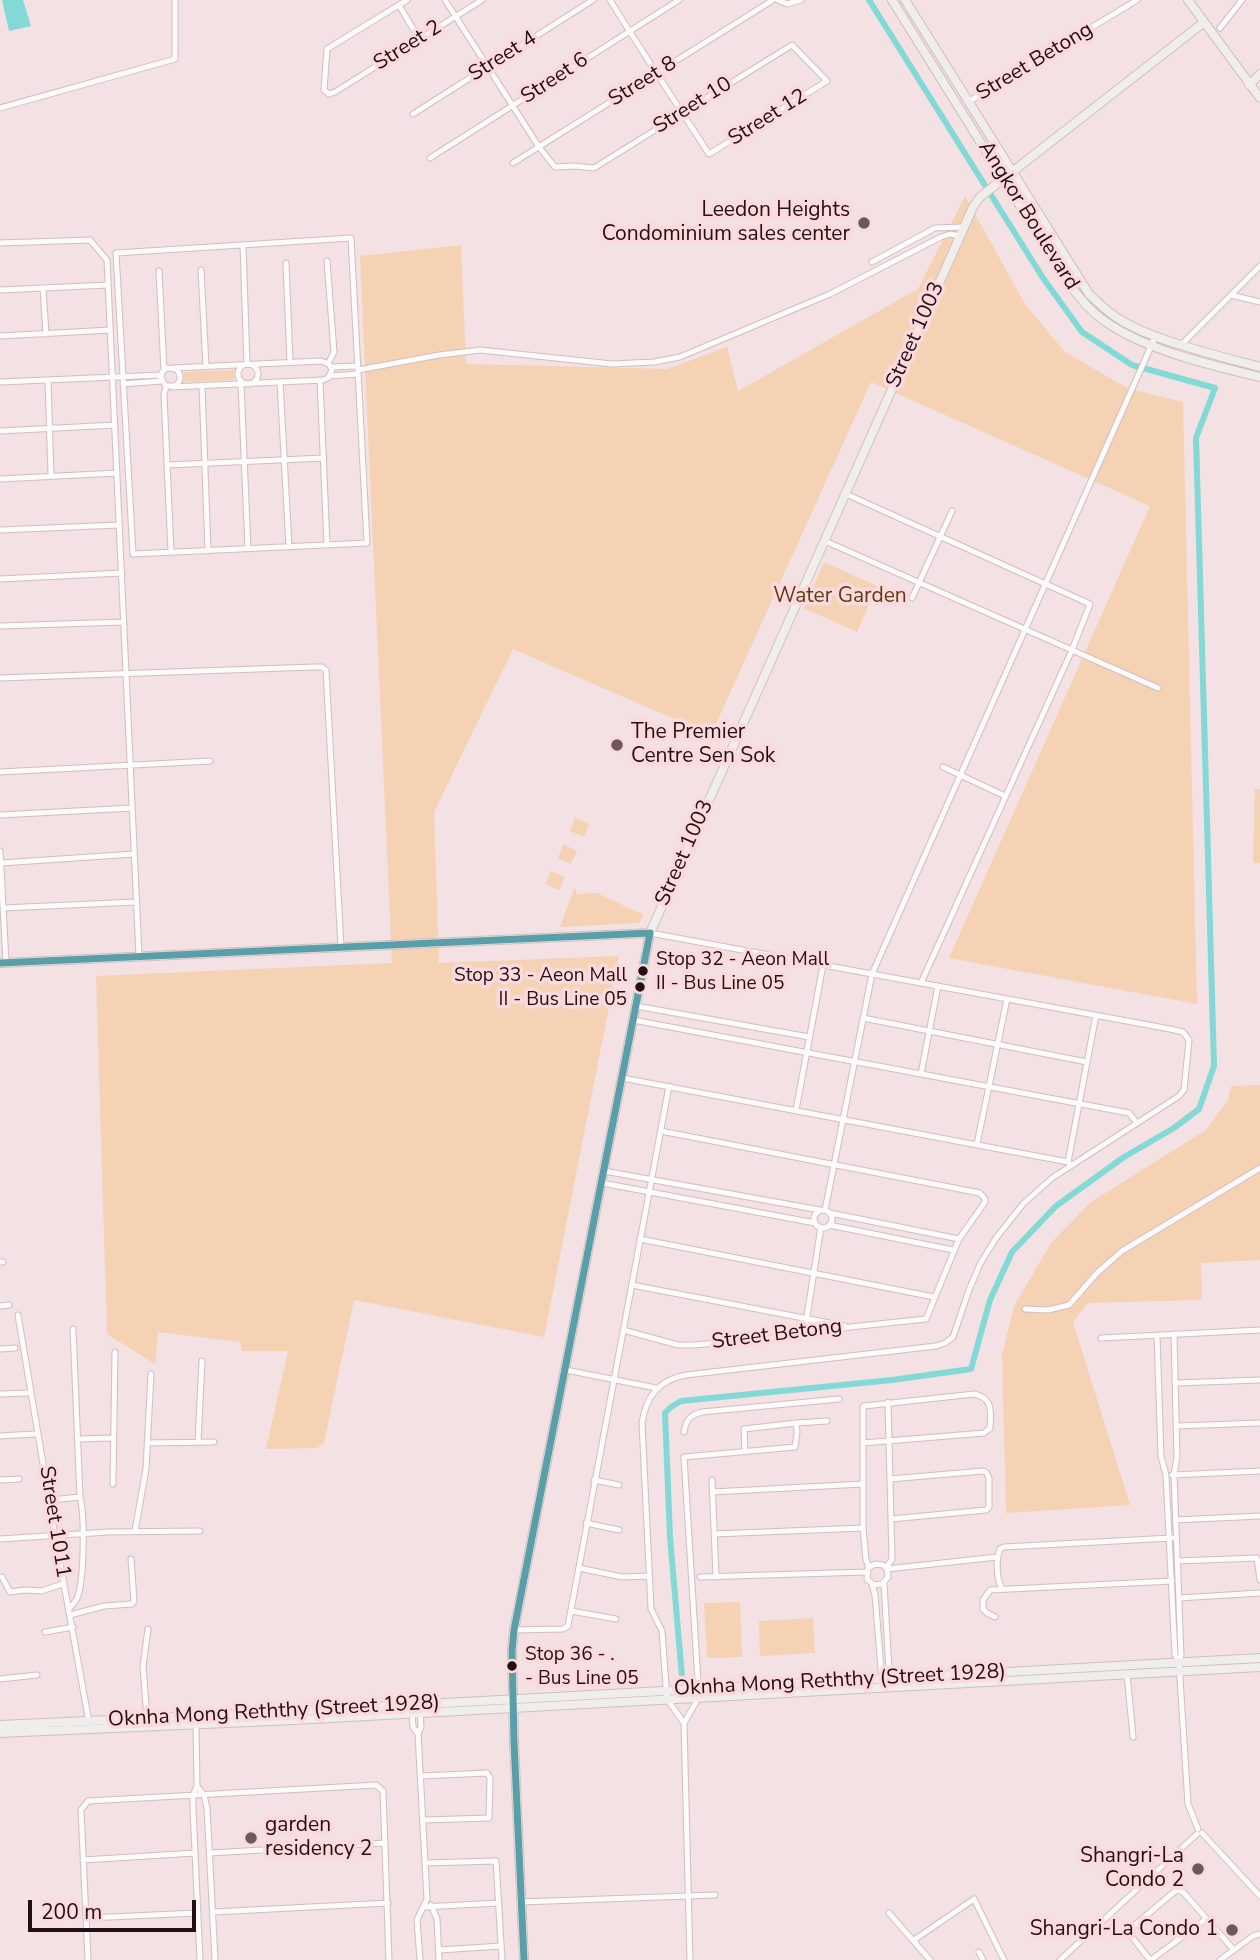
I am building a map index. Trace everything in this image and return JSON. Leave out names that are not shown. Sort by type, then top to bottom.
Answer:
[{"type":"main road","name":"Angkor Boulevard","points":[[892,0],[1068,283],[1083,301],[1115,328],[1152,345],[1260,377]]},
{"type":"main road","name":"Angkor Boulevard","points":[[905,0],[1089,294],[1121,321],[1182,344],[1260,367]]},
{"type":"main road","points":[[1188,0],[1260,98]]},
{"type":"main road","name":"Street 1003","points":[[524,1960],[513,1704],[514,1630],[650,933],[964,226],[980,197],[1013,174],[1203,23]]},
{"type":"main road","points":[[1249,85],[1260,74]]},
{"type":"main road","points":[[3,962],[650,933]]},
{"type":"main road","name":"Oknha Mong Reththy (Street 1928)","points":[[886,1683],[1127,1674],[1260,1658]]},
{"type":"main road","name":"Oknha Mong Reththy (Street 1928)","points":[[0,1725],[90,1725],[310,1715],[1179,1667],[1260,1667]]},
{"type":"main road","name":"Oknha Mong Reththy (Street 1928)","points":[[0,1733],[147,1719],[195,1720]]},
{"type":"street","points":[[0,108],[175,59],[175,0]]},
{"type":"street","points":[[407,0],[398,5],[419,39]]},
{"type":"street","points":[[445,0],[538,147]]},
{"type":"street","name":"Street 2","points":[[398,5],[327,49],[324,90],[329,94],[335,92],[482,0]]},
{"type":"street","name":"Street 4","points":[[413,114],[593,0]]},
{"type":"street","points":[[610,0],[682,112]]},
{"type":"street","name":"Street 6","points":[[430,158],[679,0]]},
{"type":"street","points":[[777,0],[787,4],[801,0]]},
{"type":"street","name":"Street 8","points":[[513,163],[777,0]]},
{"type":"street","name":"Street Betong","points":[[968,102],[1137,0]]},
{"type":"street","points":[[1220,29],[1242,0]]},
{"type":"street","name":"Street 10","points":[[538,147],[555,167],[594,168],[682,112],[792,45],[827,81],[709,155],[682,112]]},
{"type":"street","points":[[872,262],[935,229],[964,226]]},
{"type":"street","points":[[0,382],[113,377],[123,380],[165,380],[202,386],[320,380],[358,370],[480,350],[612,364],[654,362],[680,357],[831,294],[941,237],[950,234],[960,236]]},
{"type":"street","points":[[351,238],[358,370],[367,543],[133,554],[116,253],[351,238]]},
{"type":"street","points":[[0,243],[90,240],[107,260],[139,956]]},
{"type":"street","points":[[243,245],[247,364]]},
{"type":"street","points":[[327,261],[334,352],[330,376]]},
{"type":"street","points":[[286,263],[290,362]]},
{"type":"street","points":[[1182,344],[1260,266]]},
{"type":"street","points":[[201,270],[206,366]]},
{"type":"street","points":[[159,271],[171,552]]},
{"type":"street","points":[[0,290],[108,285]]},
{"type":"street","points":[[43,288],[46,334]]},
{"type":"street","points":[[1231,295],[1260,302]]},
{"type":"street","points":[[0,337],[110,330]]},
{"type":"street","points":[[825,1211],[872,974],[1156,335]]},
{"type":"street","points":[[173,368],[321,361],[358,370]]},
{"type":"street","points":[[247,364],[256,367],[258,373],[255,381],[249,383],[240,379],[239,373],[241,367],[247,364]]},
{"type":"street","points":[[165,380],[173,368]]},
{"type":"street","points":[[165,380],[178,384],[181,378],[179,372],[173,368]]},
{"type":"street","points":[[48,380],[51,476]]},
{"type":"street","points":[[320,380],[327,545]]},
{"type":"street","points":[[280,382],[289,547]]},
{"type":"street","points":[[241,384],[248,549]]},
{"type":"street","points":[[202,386],[208,551]]},
{"type":"street","points":[[0,431],[115,425]]},
{"type":"street","points":[[167,465],[324,458]]},
{"type":"street","points":[[0,479],[117,473]]},
{"type":"street","points":[[846,494],[1090,604],[1072,650],[920,983]]},
{"type":"street","points":[[912,598],[952,511]]},
{"type":"street","points":[[0,530],[119,524]]},
{"type":"street","points":[[825,541],[1158,688]]},
{"type":"street","points":[[0,579],[121,573]]},
{"type":"street","points":[[0,626],[124,622]]},
{"type":"street","points":[[0,678],[314,667],[326,670],[341,947]]},
{"type":"street","points":[[0,772],[210,761]]},
{"type":"street","points":[[943,767],[1005,796]]},
{"type":"street","points":[[0,815],[132,808]]},
{"type":"street","points":[[0,851],[3,962]]},
{"type":"street","points":[[1,863],[134,854]]},
{"type":"street","points":[[3,908],[136,902]]},
{"type":"street","points":[[650,933],[1183,1032],[1189,1040],[1184,1090],[1180,1096],[1069,1164],[1029,1198],[996,1238],[974,1278],[953,1337],[945,1343],[686,1375],[668,1380],[656,1388],[646,1406],[642,1423],[651,1609],[662,1631],[669,1694],[684,1723]]},
{"type":"street","points":[[796,1110],[823,965]]},
{"type":"street","points":[[921,1074],[938,986]]},
{"type":"street","points":[[977,1144],[1007,999]]},
{"type":"street","points":[[636,1006],[809,1037]]},
{"type":"street","points":[[1069,1164],[1096,1015]]},
{"type":"street","points":[[863,1018],[1087,1062]]},
{"type":"street","points":[[633,1020],[1129,1113],[1137,1123]]},
{"type":"street","points":[[770,1045],[773,1031]]},
{"type":"street","points":[[622,1078],[977,1144],[1069,1164]]},
{"type":"street","points":[[514,1630],[563,1629],[568,1626],[669,1086]]},
{"type":"street","points":[[640,1239],[934,1297],[953,1250],[985,1199],[980,1193],[661,1131]]},
{"type":"street","points":[[1025,1309],[1048,1310],[1069,1305],[1097,1273],[1122,1251],[1260,1168]]},
{"type":"street","points":[[604,1171],[825,1211],[959,1239]]},
{"type":"street","points":[[602,1183],[953,1250]]},
{"type":"street","points":[[797,1336],[805,1329],[818,1225],[815,1215],[825,1211]]},
{"type":"street","points":[[825,1211],[832,1218],[829,1225]]},
{"type":"street","points":[[632,1285],[850,1327]]},
{"type":"street","name":"Street Betong","points":[[623,1330],[678,1345],[797,1336],[926,1319],[934,1297]]},
{"type":"street","points":[[0,1306],[9,1305]]},
{"type":"street","name":"Street 1011","points":[[18,1315],[63,1584],[90,1725]]},
{"type":"street","points":[[69,1612],[76,1601],[81,1579],[82,1533],[73,1329]]},
{"type":"street","points":[[1101,1338],[1260,1330]]},
{"type":"street","points":[[1174,1334],[1177,1457],[1174,1475],[1177,1561],[1175,1655],[1179,1667]]},
{"type":"street","points":[[1157,1335],[1161,1456],[1166,1475],[1169,1538],[1179,1598],[1179,1667],[1188,1804],[1199,1832],[1260,1896]]},
{"type":"street","points":[[0,1349],[15,1348]]},
{"type":"street","points":[[113,1484],[115,1352]]},
{"type":"street","points":[[198,1442],[202,1362]]},
{"type":"street","points":[[566,1370],[656,1388]]},
{"type":"street","points":[[135,1531],[144,1489],[151,1374]]},
{"type":"street","points":[[1175,1383],[1260,1380]]},
{"type":"street","points":[[0,1394],[28,1393]]},
{"type":"street","points":[[863,1443],[984,1433],[990,1427],[990,1403],[978,1394],[864,1406],[863,1443],[863,1528],[867,1579],[872,1584],[875,1595],[886,1683]]},
{"type":"street","points":[[684,1432],[686,1421],[702,1412],[839,1399]]},
{"type":"street","points":[[886,1683],[884,1583],[892,1559],[888,1402]]},
{"type":"street","points":[[745,1451],[744,1429],[827,1421]]},
{"type":"street","points":[[690,1960],[684,1723],[695,1693],[684,1457],[794,1447],[796,1423]]},
{"type":"street","points":[[1176,1426],[1260,1423]]},
{"type":"street","points":[[0,1436],[35,1434]]},
{"type":"street","points":[[77,1439],[112,1438]]},
{"type":"street","points":[[147,1443],[214,1442]]},
{"type":"street","points":[[890,1479],[983,1471],[988,1475],[989,1488],[989,1507],[986,1510],[891,1519]]},
{"type":"street","points":[[1166,1475],[1260,1471]]},
{"type":"street","points":[[0,1480],[19,1479]]},
{"type":"street","points":[[594,1480],[619,1485]]},
{"type":"street","points":[[712,1480],[716,1577]]},
{"type":"street","points":[[712,1492],[863,1484]]},
{"type":"street","points":[[51,1500],[80,1497]]},
{"type":"street","points":[[1168,1520],[1260,1516]]},
{"type":"street","points":[[586,1522],[619,1530]]},
{"type":"street","points":[[714,1534],[863,1528]]},
{"type":"street","points":[[0,1539],[82,1533],[200,1531]]},
{"type":"street","points":[[1002,1588],[999,1583],[998,1557],[1000,1549],[1009,1546],[1176,1538]]},
{"type":"street","points":[[700,1577],[868,1569],[879,1563],[887,1569],[998,1557]]},
{"type":"street","points":[[1177,1561],[1254,1558],[1258,1560],[1260,1580]]},
{"type":"street","points":[[69,1612],[134,1603],[131,1559]]},
{"type":"street","points":[[579,1568],[622,1577],[649,1576]]},
{"type":"street","points":[[2,1577],[10,1592],[41,1591],[63,1584]]},
{"type":"street","points":[[995,1616],[983,1609],[983,1600],[987,1592],[1002,1588],[1175,1581]]},
{"type":"street","points":[[872,1584],[884,1583]]},
{"type":"street","points":[[1179,1598],[1260,1593]]},
{"type":"street","points":[[571,1611],[616,1619]]},
{"type":"street","points":[[45,1632],[73,1627]]},
{"type":"street","points":[[147,1719],[143,1666],[148,1629]]},
{"type":"street","points":[[1127,1674],[1133,1737]]},
{"type":"street","points":[[0,1678],[37,1675]]},
{"type":"street","points":[[416,1709],[413,1727],[418,1734],[427,1899],[417,1920],[420,1960]]},
{"type":"street","points":[[195,1720],[197,1786],[193,1795],[200,1960]]},
{"type":"street","points":[[421,1776],[487,1773],[490,1778],[490,1817],[423,1820]]},
{"type":"street","points":[[88,1960],[81,1810],[88,1801],[376,1785],[383,1791],[389,1960]]},
{"type":"street","points":[[197,1786],[204,1795],[207,1808],[215,1960]]},
{"type":"street","points":[[1060,1960],[1199,1832]]},
{"type":"street","points":[[210,1853],[385,1843]]},
{"type":"street","points":[[83,1860],[195,1853]]},
{"type":"street","points":[[425,1863],[494,1860],[497,1865],[502,1960]]},
{"type":"street","points":[[1206,1919],[1151,1960],[1129,1933],[1129,1930],[1174,1892],[1179,1891],[1184,1893],[1234,1950]]},
{"type":"street","points":[[521,1902],[715,1895]]},
{"type":"street","points":[[427,1899],[437,1919],[439,1960]]},
{"type":"street","points":[[914,1940],[974,1899],[1004,1960]]},
{"type":"street","points":[[213,1912],[388,1903]]},
{"type":"street","points":[[423,1907],[499,1903]]},
{"type":"street","points":[[87,1919],[197,1913]]},
{"type":"street","points":[[889,1913],[930,1960]]},
{"type":"street","points":[[1220,1960],[1257,1933],[1260,1934]]},
{"type":"street","points":[[439,1950],[501,1946]]},
{"type":"street","points":[[979,1952],[983,1960]]},
{"type":"green space","points":[[965,196],[1025,304],[1065,352],[1129,389],[1183,402],[1197,1004],[949,958],[1150,506],[871,382],[711,735],[513,649],[434,812],[439,963],[619,956],[544,1337],[354,1300],[324,1443],[317,1448],[266,1449],[288,1351],[242,1351],[240,1342],[158,1332],[155,1364],[107,1334],[96,976],[392,963],[360,256],[461,245],[466,364],[667,369],[727,347],[738,391],[918,289]]},
{"type":"green space","points":[[234,370],[234,380],[184,382],[184,372]]},
{"type":"green space","name":"Water Garden","points":[[824,562],[877,586],[857,632],[804,608]]},
{"type":"green space","points":[[1255,789],[1260,789],[1260,863],[1253,863]]},
{"type":"green space","points":[[575,818],[589,824],[584,837],[570,831]]},
{"type":"green space","points":[[563,844],[577,851],[571,864],[558,858]]},
{"type":"green space","points":[[551,871],[565,877],[559,890],[545,884]]},
{"type":"green space","points":[[574,889],[577,894],[597,893],[644,915],[639,923],[560,927]]},
{"type":"green space","points":[[1260,1085],[1260,1260],[1201,1263],[1202,1300],[1088,1303],[1073,1322],[1130,1505],[1006,1513],[1002,1355],[1014,1306],[1051,1243],[1091,1202],[1206,1130],[1228,1100],[1231,1086]]},
{"type":"green space","points":[[740,1602],[742,1657],[707,1658],[704,1603]]},
{"type":"green space","points":[[813,1618],[815,1653],[760,1656],[759,1621]]},
{"type":"water","points":[[2,0],[23,0],[31,26],[9,31]]},
{"type":"waterway","points":[[683,1688],[670,1537],[665,1413],[681,1401],[892,1380],[971,1369],[990,1300],[1012,1252],[1056,1206],[1124,1157],[1174,1128],[1199,1109],[1214,1066],[1196,438],[1215,388],[1132,365],[1082,332],[1043,278],[869,0]]},
{"type":"transit line","points":[[0,963],[650,933]]},
{"type":"transit line","points":[[524,1960],[514,1742],[514,1630],[650,933]]},
{"type":"place","name":"Leedon Heights Condominium sales center","points":[[864,223]]},
{"type":"place","name":"The Premier Centre Sen Sok","points":[[617,745]]},
{"type":"place","name":"Stop 32 - Aeon Mall II - Bus Line 05","points":[[643,971]]},
{"type":"place","name":"Stop 33 - Aeon Mall II - Bus Line 05","points":[[640,987]]},
{"type":"place","name":"Stop 36 - . - Bus Line 05","points":[[512,1666]]},
{"type":"place","name":"garden residency 2","points":[[251,1838]]},
{"type":"place","name":"Shangri-La Condo 2","points":[[1198,1869]]},
{"type":"place","name":"Shangri-La Condo 1","points":[[1232,1930]]}]
